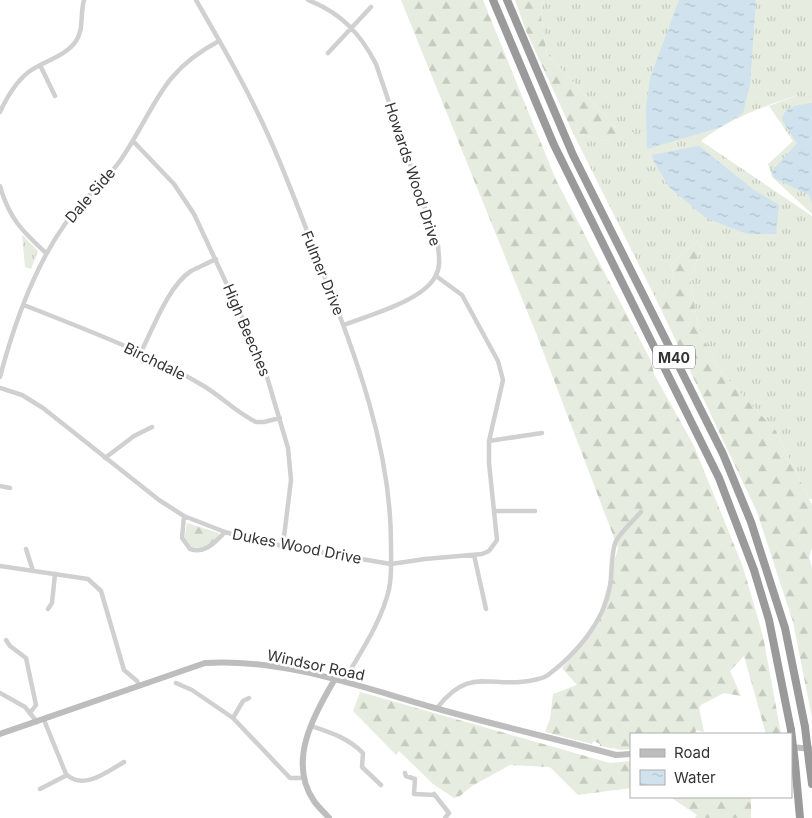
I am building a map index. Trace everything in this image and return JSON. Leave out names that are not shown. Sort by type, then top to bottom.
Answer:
[{"type":"highway","name":"M40","points":[[493,0],[558,154],[686,409],[726,494],[754,570],[769,620],[791,733]]},
{"type":"highway","name":"M40","points":[[507,0],[550,105],[573,155],[723,454],[751,522],[785,628],[805,728],[812,784]]},
{"type":"highway","name":"M40","points":[[792,738],[800,818]]},
{"type":"main road","name":"Windsor Road","points":[[0,734],[205,663],[228,661],[284,669],[344,681],[437,708],[616,755],[630,754]]},
{"type":"main road","points":[[329,818],[313,800],[304,778],[302,755],[321,702],[335,679]]},
{"type":"main road","points":[[792,747],[812,749]]},
{"type":"street","points":[[0,112],[10,93],[28,73],[64,52],[75,42],[81,29],[84,0]]},
{"type":"street","name":"Fulmer Drive","points":[[196,0],[269,137],[344,325],[372,410],[388,489],[390,564]]},
{"type":"street","name":"Howards Wood Drive","points":[[308,0],[338,15],[351,26],[367,46],[376,64],[438,246],[440,263],[436,276]]},
{"type":"street","points":[[328,52],[370,7]]},
{"type":"street","name":"Dale Side","points":[[0,377],[10,341],[24,305],[46,253],[65,223],[121,160],[161,89],[178,69],[197,53],[219,41]]},
{"type":"street","points":[[40,65],[55,96]]},
{"type":"street","name":"High Beeches","points":[[133,141],[174,184],[194,214],[250,334],[267,377],[288,448],[291,480],[283,545]]},
{"type":"street","points":[[0,186],[6,205],[18,227],[46,253]]},
{"type":"street","points":[[140,354],[172,292],[180,281],[190,272],[216,259]]},
{"type":"street","points":[[344,325],[417,295],[428,287],[436,276],[450,284],[462,295],[498,360],[503,380],[489,441],[489,463],[496,540],[495,546],[490,551],[474,555],[486,609]]},
{"type":"street","name":"Birchdale","points":[[24,305],[140,354],[203,385],[256,422],[280,418]]},
{"type":"street","name":"Dukes Wood Drive","points":[[0,388],[22,395],[43,408],[152,495],[184,516],[225,532],[283,545],[390,564],[474,555]]},
{"type":"street","points":[[106,458],[134,436],[152,427]]},
{"type":"street","points":[[489,441],[542,433]]},
{"type":"street","points":[[0,486],[10,488]]},
{"type":"street","points":[[494,511],[535,511]]},
{"type":"street","points":[[437,708],[449,692],[469,682],[496,680],[521,683],[546,677],[577,649],[598,621],[610,588],[616,542],[641,512]]},
{"type":"street","points":[[184,516],[182,538],[190,550],[201,551],[208,548],[225,532]]},
{"type":"street","points":[[26,549],[33,571]]},
{"type":"street","points":[[344,681],[380,615],[389,590],[390,564]]},
{"type":"street","points":[[0,566],[88,579],[102,591],[124,670],[139,686]]},
{"type":"street","points":[[48,609],[52,603],[56,574]]},
{"type":"street","points":[[6,640],[10,646],[26,658],[36,705],[30,713]]},
{"type":"street","points":[[176,683],[192,690],[233,718],[285,774],[295,779],[304,778]]},
{"type":"street","points":[[0,693],[25,707],[40,721],[67,775],[78,781],[88,781],[124,762]]},
{"type":"street","points":[[233,718],[243,701],[249,698]]},
{"type":"street","points":[[311,726],[348,739],[364,754],[362,767],[382,785]]},
{"type":"street","points":[[405,772],[406,776],[415,779],[414,794],[434,794],[449,813],[445,818]]},
{"type":"street","points":[[40,789],[67,775]]},
{"type":"green space","points":[[401,0],[483,0],[556,180],[651,361],[654,374],[694,446],[743,567],[763,636],[781,733],[766,733],[744,656],[730,671],[741,696],[724,693],[701,705],[699,708],[704,732],[696,730],[695,733],[630,733],[630,749],[622,750],[600,746],[600,744],[594,741],[592,744],[545,732],[550,719],[553,694],[577,685],[562,668],[596,627],[618,548],[536,333]]},
{"type":"green space","points":[[515,0],[543,0],[541,17],[547,54],[617,129],[636,133],[635,141],[611,137],[608,141],[573,133],[526,31]]},
{"type":"green space","points":[[543,0],[812,0],[812,214],[772,177],[768,164],[793,141],[769,106],[801,94],[762,108],[736,119],[701,141],[812,216],[812,499],[809,499],[776,431],[721,372],[698,328],[690,276],[702,248],[697,241],[671,265],[674,277],[658,303],[573,133],[608,141],[617,129],[547,54],[541,17]]},
{"type":"green space","points":[[22,235],[38,251],[31,269],[25,267]]},
{"type":"green space","points":[[697,241],[702,248],[690,276],[698,328],[721,372],[776,431],[812,505],[812,548],[809,557],[812,568],[812,718],[793,622],[757,512],[658,303],[674,277],[671,265]]},
{"type":"green space","points":[[187,523],[219,533],[218,539],[205,548],[190,547],[184,541]]},
{"type":"green space","points":[[360,692],[610,763],[630,761],[630,788],[578,795],[550,767],[510,765],[454,798],[433,784],[399,751],[396,755],[353,711]]},
{"type":"green space","points":[[672,798],[751,798],[751,818],[695,818],[697,815]]},
{"type":"water","points":[[679,0],[756,0],[750,85],[743,113],[721,127],[647,149],[646,108],[650,78]]},
{"type":"water","points":[[812,103],[812,203],[809,195],[774,178],[772,171],[797,143],[782,120],[783,115],[793,107]]},
{"type":"water","points":[[699,146],[754,190],[779,205],[776,234],[747,234],[706,218],[669,187],[652,155]]}]
